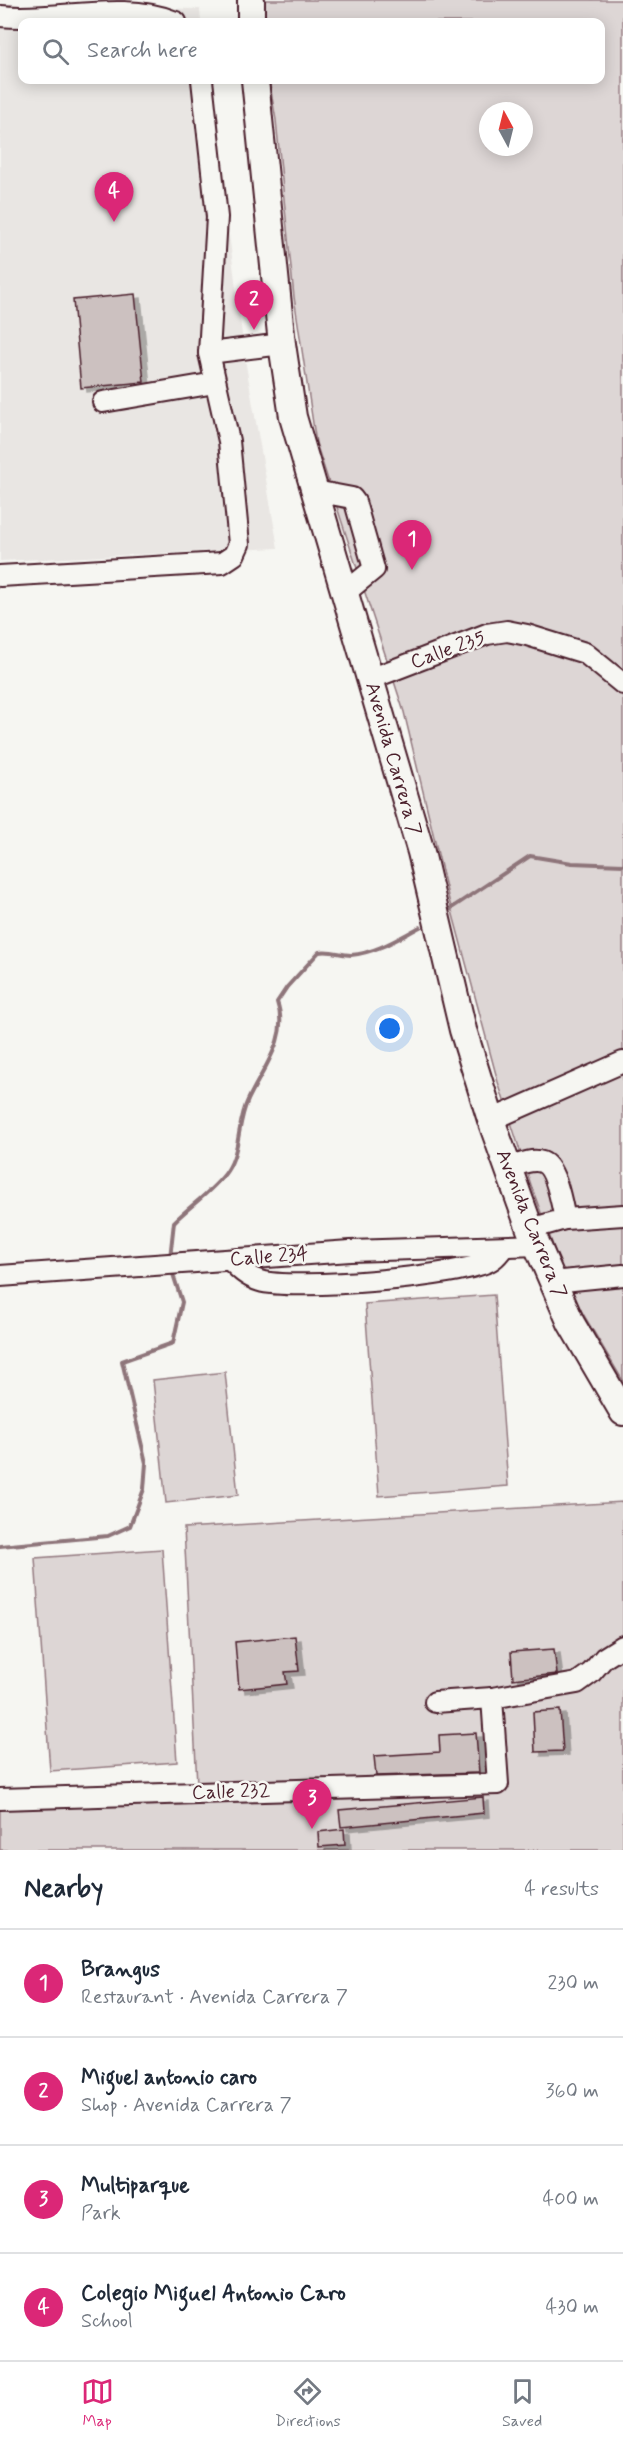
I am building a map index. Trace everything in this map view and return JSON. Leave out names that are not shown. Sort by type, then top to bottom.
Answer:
[{"type":"main road","points":[[251,0],[251,18]]},
{"type":"main road","name":"Avenida Carrera 7","points":[[255,84],[282,344],[293,417],[346,592],[420,852],[463,1030],[491,1120],[534,1237],[571,1323],[623,1412]]},
{"type":"street","points":[[0,15],[44,17],[136,12],[166,18]]},
{"type":"street","points":[[0,576],[222,563],[234,555],[239,544],[229,441],[209,353],[218,217],[202,84]]},
{"type":"street","points":[[209,353],[282,344]]},
{"type":"street","points":[[103,402],[215,383]]},
{"type":"street","points":[[315,491],[352,498],[355,502],[374,569],[346,592]]},
{"type":"street","name":"Calle 235","points":[[370,679],[487,634],[507,631],[527,634],[585,653],[623,684]]},
{"type":"street","points":[[491,1120],[623,1062]]},
{"type":"street","points":[[508,1168],[530,1161],[542,1162],[549,1167],[558,1187],[565,1220]]},
{"type":"street","name":"Calle 234","points":[[0,1276],[350,1251],[504,1246],[534,1237],[565,1220],[623,1215]]},
{"type":"street","points":[[230,1260],[243,1273],[260,1281],[286,1286],[324,1285],[458,1271],[491,1260],[504,1246]]},
{"type":"street","points":[[554,1282],[623,1275]]},
{"type":"street","points":[[435,1702],[492,1698],[577,1683],[591,1673],[604,1658],[623,1646]]},
{"type":"street","name":"Calle 232","points":[[0,1799],[498,1784],[492,1698]]},
{"type":"shaded area","points":[[256,0],[623,0],[623,1381],[570,1292],[532,1188],[498,1082],[448,896],[404,712],[316,443],[294,297],[276,120],[270,84],[605,84],[605,18],[258,18]]},
{"type":"shaded area","points":[[0,6],[200,9],[201,18],[18,18],[18,84],[210,84],[246,365],[278,548],[0,561]]},
{"type":"shaded area","points":[[494,1295],[508,1486],[379,1496],[365,1304]]},
{"type":"shaded area","points":[[225,1372],[238,1495],[166,1503],[153,1380]]},
{"type":"shaded area","points":[[623,1502],[623,1850],[0,1850],[0,1808],[198,1804],[184,1528]]},
{"type":"shaded area","points":[[162,1549],[177,1762],[50,1771],[35,1558]]},
{"type":"building","points":[[135,294],[144,382],[81,388],[73,300]]},
{"type":"building","points":[[295,1636],[299,1671],[285,1672],[287,1684],[239,1689],[235,1642]]},
{"type":"building","points":[[554,1649],[557,1674],[513,1679],[511,1652]]},
{"type":"building","points":[[560,1710],[563,1751],[535,1752],[533,1712]]},
{"type":"building","points":[[476,1733],[479,1773],[376,1776],[374,1756],[440,1752],[439,1735]]},
{"type":"building","points":[[483,1797],[484,1813],[341,1827],[339,1810]]},
{"type":"building","points":[[344,1829],[345,1845],[319,1847],[318,1832]]},
{"type":"waterway","points":[[450,909],[530,856],[572,863],[623,865]]},
{"type":"waterway","points":[[170,1258],[174,1222],[216,1184],[227,1171],[235,1154],[242,1117],[277,1041],[280,1028],[277,1002],[287,987],[319,952],[360,954],[387,944],[420,927]]},
{"type":"waterway","points":[[0,1546],[108,1536],[130,1526],[144,1489],[146,1463],[122,1361],[173,1343],[182,1302],[172,1271]]},
{"type":"place","name":"Colegio Miguel Antonio Caro","points":[[114,222]]},
{"type":"place","name":"Miguel antonio caro","points":[[254,330]]},
{"type":"place","name":"Brangus","points":[[412,570]]},
{"type":"place","name":"Multiparque","points":[[312,1829]]}]
